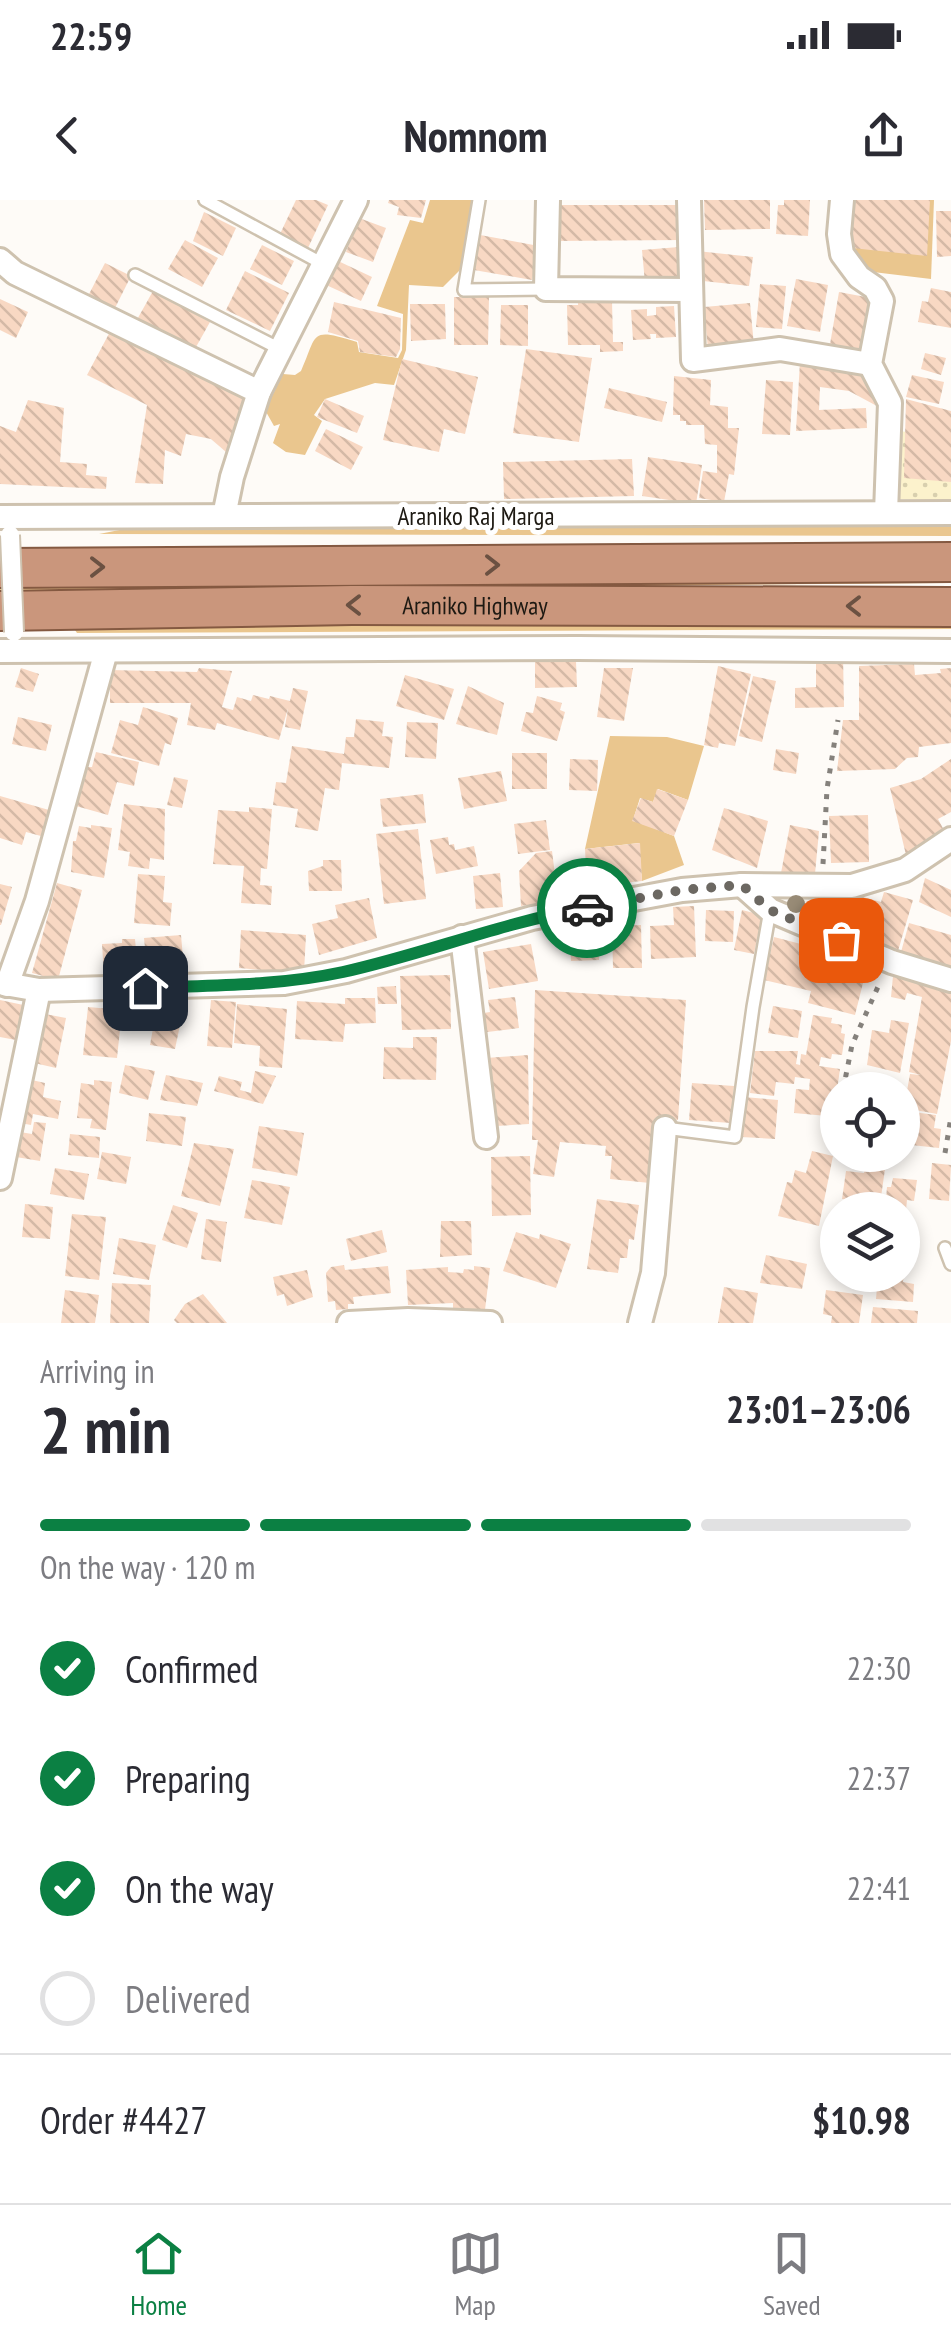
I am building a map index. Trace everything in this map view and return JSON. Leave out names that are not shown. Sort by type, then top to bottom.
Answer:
[{"type":"highway","name":"Araniko Highway","points":[[3,540],[951,562]]},
{"type":"highway","name":"Araniko Highway","points":[[5,631],[352,605],[951,607]]},
{"type":"street","points":[[224,516],[259,392],[356,200]]},
{"type":"street","points":[[548,200],[546,289],[690,290]]},
{"type":"street","points":[[690,200],[694,360],[780,350],[870,364]]},
{"type":"street","points":[[842,200],[842,254],[859,277],[875,288],[882,301],[870,364],[890,403],[886,513]]},
{"type":"street","points":[[0,260],[15,273],[66,300],[259,392]]},
{"type":"street","name":"Araniko Raj Marga","points":[[3,540],[224,516],[951,512]]},
{"type":"street","points":[[3,540],[5,631],[106,651],[951,651]]},
{"type":"street","points":[[106,651],[37,901],[4,984],[39,990],[284,983],[363,967],[532,918],[682,890],[742,885],[852,886],[886,878],[932,855],[951,840]]},
{"type":"street","points":[[742,885],[770,910],[887,960],[951,980]]},
{"type":"street","points":[[462,937],[486,1137]]},
{"type":"street","points":[[0,1178],[39,990]]},
{"type":"street","points":[[640,1323],[653,1272],[665,1128]]},
{"type":"street","points":[[349,1323],[490,1323]]},
{"type":"lane","points":[[205,200],[323,264]]},
{"type":"lane","points":[[479,200],[464,290],[546,289]]},
{"type":"lane","points":[[135,275],[280,349]]},
{"type":"lane","points":[[665,1128],[735,1137],[770,910]]},
{"type":"lane","points":[[945,1248],[951,1264]]},
{"type":"path","points":[[822,887],[827,789],[838,720]]},
{"type":"path","points":[[847,1072],[852,1045],[887,960]]},
{"type":"path","points":[[945,1153],[951,1116]]},
{"type":"shaded area","points":[[430,200],[472,200],[460,270],[443,287],[409,285],[406,350],[394,385],[375,383],[325,399],[314,415],[322,421],[305,455],[286,452],[273,443],[280,424],[274,426],[265,410],[283,374],[301,371],[317,337],[341,337],[357,342],[359,352],[398,358],[402,350],[403,314],[377,306],[410,220],[423,223]]},
{"type":"shaded area","points":[[852,200],[934,200],[931,279],[873,272],[850,248]]},
{"type":"shaded area","points":[[951,523],[951,536],[99,534],[150,524]]},
{"type":"shaded area","points":[[951,574],[951,583],[0,591],[0,578]]},
{"type":"shaded area","points":[[951,619],[951,629],[77,633],[70,623]]},
{"type":"shaded area","points":[[610,736],[667,737],[704,746],[688,800],[658,789],[653,802],[640,798],[633,820],[674,836],[684,865],[642,881],[639,843],[585,849]]},
{"type":"sand","points":[[900,431],[951,439],[951,501],[900,499]]},
{"type":"building","points":[[296,200],[316,200],[328,205],[308,248],[280,234]]},
{"type":"building","points":[[426,200],[421,218],[397,215],[399,207],[388,203]]},
{"type":"building","points":[[704,200],[770,200],[770,229],[705,230]]},
{"type":"building","points":[[784,200],[810,200],[808,236],[776,234],[778,205],[784,205]]},
{"type":"building","points":[[854,200],[930,200],[927,256],[852,248]]},
{"type":"building","points":[[554,205],[683,205],[683,240],[554,241]]},
{"type":"building","points":[[936,211],[951,211],[951,256],[937,257]]},
{"type":"building","points":[[204,212],[236,228],[223,256],[193,241]]},
{"type":"building","points":[[359,218],[386,228],[373,262],[346,252]]},
{"type":"building","points":[[480,235],[539,246],[532,280],[474,270]]},
{"type":"building","points":[[185,240],[218,258],[202,287],[168,269]]},
{"type":"building","points":[[262,245],[294,261],[282,285],[250,269]]},
{"type":"building","points":[[679,247],[682,280],[645,283],[642,250]]},
{"type":"building","points":[[697,251],[753,257],[749,286],[694,280]]},
{"type":"building","points":[[336,260],[372,277],[361,301],[324,284]]},
{"type":"building","points":[[105,263],[131,276],[113,312],[87,298]]},
{"type":"building","points":[[245,271],[289,293],[270,331],[226,310]]},
{"type":"building","points":[[796,279],[828,285],[820,332],[787,326]]},
{"type":"building","points":[[760,284],[786,286],[782,329],[756,327]]},
{"type":"building","points":[[931,288],[951,292],[951,328],[918,322],[922,301],[928,302]]},
{"type":"building","points":[[153,291],[210,322],[191,356],[134,325]]},
{"type":"building","points":[[839,292],[871,298],[860,356],[829,350]]},
{"type":"building","points":[[454,297],[489,297],[488,345],[454,345]]},
{"type":"building","points":[[578,297],[591,297],[591,302],[612,301],[613,342],[623,342],[623,351],[600,352],[600,345],[568,345],[567,305],[578,305]]},
{"type":"building","points":[[0,299],[28,312],[16,338],[0,330]]},
{"type":"building","points":[[334,302],[401,318],[396,357],[360,352],[358,341],[328,332]]},
{"type":"building","points":[[750,303],[754,346],[708,350],[704,307]]},
{"type":"building","points":[[410,304],[445,304],[446,339],[411,341]]},
{"type":"building","points":[[501,305],[528,305],[528,346],[500,345]]},
{"type":"building","points":[[674,306],[676,337],[656,338],[656,334],[650,334],[651,339],[633,340],[631,310],[647,309],[647,316],[656,315],[656,307]]},
{"type":"building","points":[[112,328],[246,393],[226,452],[211,439],[186,434],[181,456],[165,450],[163,484],[135,483],[147,405],[87,375]]},
{"type":"building","points":[[526,349],[592,358],[579,442],[513,433]]},
{"type":"building","points":[[925,353],[946,358],[941,375],[921,369]]},
{"type":"building","points":[[402,359],[478,377],[465,434],[444,429],[439,452],[383,440]]},
{"type":"building","points":[[800,361],[857,367],[868,378],[876,396],[875,405],[849,391],[820,387],[819,410],[866,408],[867,428],[796,431]]},
{"type":"building","points":[[912,375],[944,382],[939,404],[906,397]]},
{"type":"building","points":[[674,376],[711,380],[710,405],[728,407],[728,428],[739,428],[734,475],[729,474],[724,502],[699,498],[703,471],[717,473],[717,445],[705,444],[704,425],[686,425],[686,421],[680,421],[680,415],[673,415]]},
{"type":"building","points":[[766,380],[793,382],[790,435],[762,434]]},
{"type":"building","points":[[609,388],[667,402],[662,422],[604,408]]},
{"type":"building","points":[[325,399],[364,416],[357,433],[317,417]]},
{"type":"building","points":[[906,399],[951,411],[951,482],[904,478]]},
{"type":"building","points":[[28,400],[64,408],[60,462],[87,464],[86,475],[107,477],[106,489],[0,484],[0,426],[16,432]]},
{"type":"building","points":[[326,429],[363,447],[351,470],[315,451]]},
{"type":"building","points":[[648,457],[702,465],[696,504],[642,496]]},
{"type":"building","points":[[632,459],[634,496],[504,499],[503,462]]},
{"type":"building","points":[[843,655],[844,707],[795,708],[795,688],[816,687],[816,656]]},
{"type":"building","points":[[576,661],[577,687],[535,688],[535,662]]},
{"type":"building","points":[[914,664],[915,675],[951,668],[951,743],[919,747],[918,757],[907,758],[895,769],[837,771],[843,720],[859,720],[859,666]]},
{"type":"building","points":[[718,666],[751,674],[735,746],[719,743],[718,748],[704,745]]},
{"type":"building","points":[[21,668],[39,674],[33,692],[15,687]]},
{"type":"building","points":[[199,668],[232,671],[222,707],[233,710],[237,697],[251,701],[253,695],[269,699],[270,696],[290,701],[293,688],[308,691],[300,730],[285,727],[288,708],[279,740],[217,723],[215,730],[187,725],[191,703],[110,703],[110,670],[197,672]]},
{"type":"building","points":[[604,668],[633,668],[624,721],[597,717]]},
{"type":"building","points":[[405,675],[454,689],[444,720],[396,706]]},
{"type":"building","points":[[753,676],[776,681],[762,742],[739,736]]},
{"type":"building","points":[[468,686],[504,703],[497,735],[456,724]]},
{"type":"building","points":[[537,696],[562,703],[560,710],[565,712],[557,741],[521,731],[526,712],[533,713]]},
{"type":"building","points":[[143,707],[178,718],[171,745],[165,743],[159,766],[111,753],[120,720],[138,725]]},
{"type":"building","points":[[18,717],[52,725],[46,751],[12,744]]},
{"type":"building","points":[[356,719],[384,722],[382,736],[393,737],[389,768],[342,763],[339,790],[325,788],[318,831],[295,827],[298,809],[273,805],[276,782],[286,783],[292,746],[344,754],[346,737],[354,737]]},
{"type":"building","points":[[407,722],[438,723],[436,759],[405,757]]},
{"type":"building","points":[[776,749],[799,753],[796,774],[773,770]]},
{"type":"building","points":[[96,752],[139,762],[134,786],[117,782],[108,815],[76,806],[86,767],[92,767]]},
{"type":"building","points":[[512,753],[547,753],[547,789],[512,789]]},
{"type":"building","points":[[570,759],[598,760],[597,791],[569,790]]},
{"type":"building","points":[[951,759],[951,812],[938,819],[945,832],[906,855],[890,788],[921,779]]},
{"type":"building","points":[[501,771],[507,801],[464,809],[458,778]]},
{"type":"building","points":[[174,777],[188,780],[182,808],[167,805]]},
{"type":"building","points":[[657,789],[688,800],[674,836],[632,821],[641,798],[653,802]]},
{"type":"building","points":[[423,794],[426,823],[383,827],[380,799]]},
{"type":"building","points":[[0,796],[49,810],[41,836],[26,832],[22,845],[0,838]]},
{"type":"building","points":[[124,804],[165,809],[164,860],[150,858],[149,869],[128,866],[130,852],[118,850]]},
{"type":"building","points":[[249,807],[272,809],[267,869],[261,868],[260,885],[272,886],[271,905],[241,903],[244,866],[213,864],[218,810],[249,812]]},
{"type":"building","points":[[724,808],[768,821],[757,868],[712,850]]},
{"type":"building","points":[[868,815],[869,862],[831,863],[829,816]]},
{"type":"building","points":[[546,820],[550,850],[518,854],[514,824]]},
{"type":"building","points":[[790,825],[819,831],[815,874],[781,873]]},
{"type":"building","points":[[79,826],[112,828],[104,878],[71,872],[73,841]]},
{"type":"building","points":[[418,829],[426,899],[384,904],[376,834]]},
{"type":"building","points":[[448,837],[455,850],[474,846],[478,866],[436,874],[430,840]]},
{"type":"building","points":[[640,843],[642,881],[587,887],[585,849]]},
{"type":"building","points":[[552,851],[556,883],[543,885],[545,903],[521,906],[519,871],[536,853]]},
{"type":"building","points":[[323,860],[341,860],[342,891],[309,891],[308,871],[323,866]]},
{"type":"building","points":[[500,873],[503,907],[476,909],[473,876]]},
{"type":"building","points":[[138,874],[165,876],[163,902],[172,903],[170,926],[134,923]]},
{"type":"building","points":[[925,878],[951,890],[951,917],[919,902]]},
{"type":"building","points":[[57,883],[82,890],[58,980],[32,973]]},
{"type":"building","points":[[0,884],[12,887],[1,925],[0,925]]},
{"type":"building","points":[[884,892],[913,900],[898,951],[847,932],[838,918],[852,894],[881,902]]},
{"type":"building","points":[[369,898],[377,938],[319,955],[312,924],[338,918],[335,905]]},
{"type":"building","points":[[694,906],[696,957],[651,959],[650,926],[674,925],[673,907]]},
{"type":"building","points":[[706,910],[734,911],[733,942],[705,941]]},
{"type":"building","points":[[742,910],[762,915],[754,954],[734,950]]},
{"type":"building","points":[[598,918],[599,960],[571,961],[569,919]]},
{"type":"building","points":[[909,923],[951,935],[951,966],[901,952]]},
{"type":"building","points":[[641,925],[642,968],[613,968],[612,926]]},
{"type":"building","points":[[241,930],[306,935],[304,972],[275,976],[275,971],[239,968]]},
{"type":"building","points":[[181,935],[180,975],[148,978],[144,938]]},
{"type":"building","points":[[774,937],[820,949],[817,964],[822,965],[826,948],[869,959],[855,1015],[808,1003],[811,991],[764,980]]},
{"type":"building","points":[[122,939],[135,939],[138,971],[104,976],[102,944],[122,943]]},
{"type":"building","points":[[531,944],[538,981],[489,989],[483,952]]},
{"type":"building","points":[[450,975],[451,1029],[402,1030],[400,976]]},
{"type":"building","points":[[893,976],[951,992],[951,1041],[937,1114],[920,1111],[921,1075],[909,1072],[922,997],[907,993],[905,1000],[891,997]]},
{"type":"building","points":[[396,986],[397,1004],[378,1004],[377,987]]},
{"type":"building","points":[[535,990],[686,1000],[678,1120],[659,1118],[650,1183],[610,1179],[612,1156],[605,1156],[606,1146],[560,1142],[554,1177],[533,1174],[538,1140],[532,1140]]},
{"type":"building","points":[[515,997],[519,1028],[479,1033],[477,1014],[490,1012],[488,1000]]},
{"type":"building","points":[[345,998],[375,998],[376,1023],[345,1024],[343,1042],[295,1039],[297,1001],[345,1004]]},
{"type":"building","points":[[0,1000],[28,1006],[21,1041],[0,1037]]},
{"type":"building","points":[[211,1000],[236,1002],[232,1048],[207,1046]]},
{"type":"building","points":[[158,1001],[184,1006],[175,1049],[150,1045]]},
{"type":"building","points":[[237,1004],[287,1009],[282,1068],[259,1066],[260,1046],[234,1043]]},
{"type":"building","points":[[773,1006],[802,1011],[798,1038],[768,1033]]},
{"type":"building","points":[[88,1007],[122,1010],[117,1058],[83,1055]]},
{"type":"building","points":[[40,1013],[66,1018],[56,1068],[30,1062]]},
{"type":"building","points":[[813,1015],[832,1018],[831,1023],[842,1025],[842,1055],[821,1057],[819,1066],[840,1069],[820,1072],[820,1115],[794,1113],[796,1089],[809,1090],[810,1079],[795,1077],[794,1084],[776,1082],[774,1096],[750,1093],[755,1051],[798,1051],[796,1064],[800,1065],[801,1054],[806,1055]]},
{"type":"building","points":[[891,1020],[909,1023],[900,1072],[867,1065],[872,1030],[889,1033]]},
{"type":"building","points":[[413,1037],[437,1037],[436,1080],[383,1079],[384,1047],[413,1048]]},
{"type":"building","points":[[528,1055],[529,1124],[496,1126],[486,1058]]},
{"type":"building","points":[[125,1065],[155,1071],[148,1100],[119,1093]]},
{"type":"building","points":[[255,1071],[276,1076],[263,1104],[214,1091],[219,1076],[242,1082],[240,1090],[251,1093]]},
{"type":"building","points":[[166,1075],[203,1083],[197,1106],[160,1100]]},
{"type":"building","points":[[23,1078],[45,1083],[43,1097],[61,1101],[58,1119],[33,1114],[31,1125],[15,1122]]},
{"type":"building","points":[[94,1080],[112,1082],[106,1130],[90,1128],[92,1119],[77,1118],[81,1083],[94,1085]]},
{"type":"building","points":[[692,1083],[734,1086],[731,1123],[689,1120]]},
{"type":"building","points":[[744,1097],[778,1100],[775,1139],[741,1137]]},
{"type":"building","points":[[149,1113],[186,1117],[182,1146],[146,1141]]},
{"type":"building","points":[[920,1113],[936,1115],[934,1128],[941,1129],[939,1148],[920,1146]]},
{"type":"building","points":[[34,1122],[46,1123],[40,1161],[10,1156],[14,1131],[32,1134]]},
{"type":"building","points":[[259,1126],[304,1133],[297,1176],[252,1168]]},
{"type":"building","points":[[70,1134],[100,1137],[99,1158],[68,1155]]},
{"type":"building","points":[[194,1143],[234,1149],[220,1206],[181,1196]]},
{"type":"building","points":[[812,1151],[820,1153],[820,1172],[830,1172],[826,1192],[820,1192],[819,1226],[778,1216],[787,1182],[792,1183],[795,1170],[806,1173]]},
{"type":"building","points":[[102,1152],[131,1157],[126,1184],[97,1179]]},
{"type":"building","points":[[530,1156],[531,1215],[492,1216],[491,1157]]},
{"type":"building","points":[[932,1163],[951,1165],[949,1201],[929,1199]]},
{"type":"building","points":[[55,1168],[89,1174],[84,1200],[50,1194]]},
{"type":"building","points":[[846,1172],[885,1172],[882,1192],[843,1192]]},
{"type":"building","points":[[893,1178],[917,1180],[915,1192],[887,1192]]},
{"type":"building","points":[[252,1180],[290,1187],[282,1225],[244,1218]]},
{"type":"building","points":[[597,1199],[639,1205],[634,1240],[629,1239],[627,1258],[620,1258],[618,1273],[587,1269]]},
{"type":"building","points":[[25,1204],[53,1207],[50,1239],[22,1237]]},
{"type":"building","points":[[173,1205],[198,1213],[187,1248],[162,1240]]},
{"type":"building","points":[[72,1214],[106,1217],[99,1280],[65,1276]]},
{"type":"building","points":[[206,1219],[227,1222],[221,1262],[201,1259]]},
{"type":"building","points":[[441,1221],[471,1221],[472,1255],[440,1257]]},
{"type":"building","points":[[382,1230],[387,1252],[351,1261],[346,1239]]},
{"type":"building","points":[[516,1232],[539,1239],[540,1234],[571,1244],[556,1288],[503,1271]]},
{"type":"building","points":[[119,1238],[156,1245],[149,1280],[113,1274]]},
{"type":"building","points":[[766,1255],[807,1264],[802,1289],[760,1283]]},
{"type":"building","points":[[344,1265],[345,1270],[388,1266],[391,1293],[353,1297],[354,1304],[348,1304],[348,1309],[336,1310],[335,1301],[328,1302],[326,1273],[331,1267]]},
{"type":"building","points":[[474,1266],[490,1268],[485,1310],[453,1311],[453,1303],[408,1305],[406,1270],[448,1267],[448,1272],[463,1273],[464,1269],[474,1270]]},
{"type":"building","points":[[307,1270],[313,1297],[287,1306],[284,1294],[277,1296],[273,1277]]},
{"type":"building","points":[[112,1283],[151,1285],[149,1323],[110,1323]]},
{"type":"building","points":[[724,1287],[758,1293],[753,1323],[718,1323]]},
{"type":"building","points":[[65,1290],[99,1295],[95,1323],[61,1323]]},
{"type":"building","points":[[826,1292],[863,1295],[859,1323],[831,1323],[832,1316],[823,1314]]},
{"type":"building","points":[[877,1292],[914,1292],[913,1302],[876,1299]]},
{"type":"building","points":[[203,1294],[227,1323],[174,1320],[185,1304]]},
{"type":"building","points":[[873,1307],[918,1311],[917,1323],[871,1323]]},
{"type":"way so far","points":[[587,908],[682,890],[742,885],[770,910],[841,940]]},
{"type":"route","points":[[145,988],[284,983],[397,958],[532,918],[587,908]]}]
